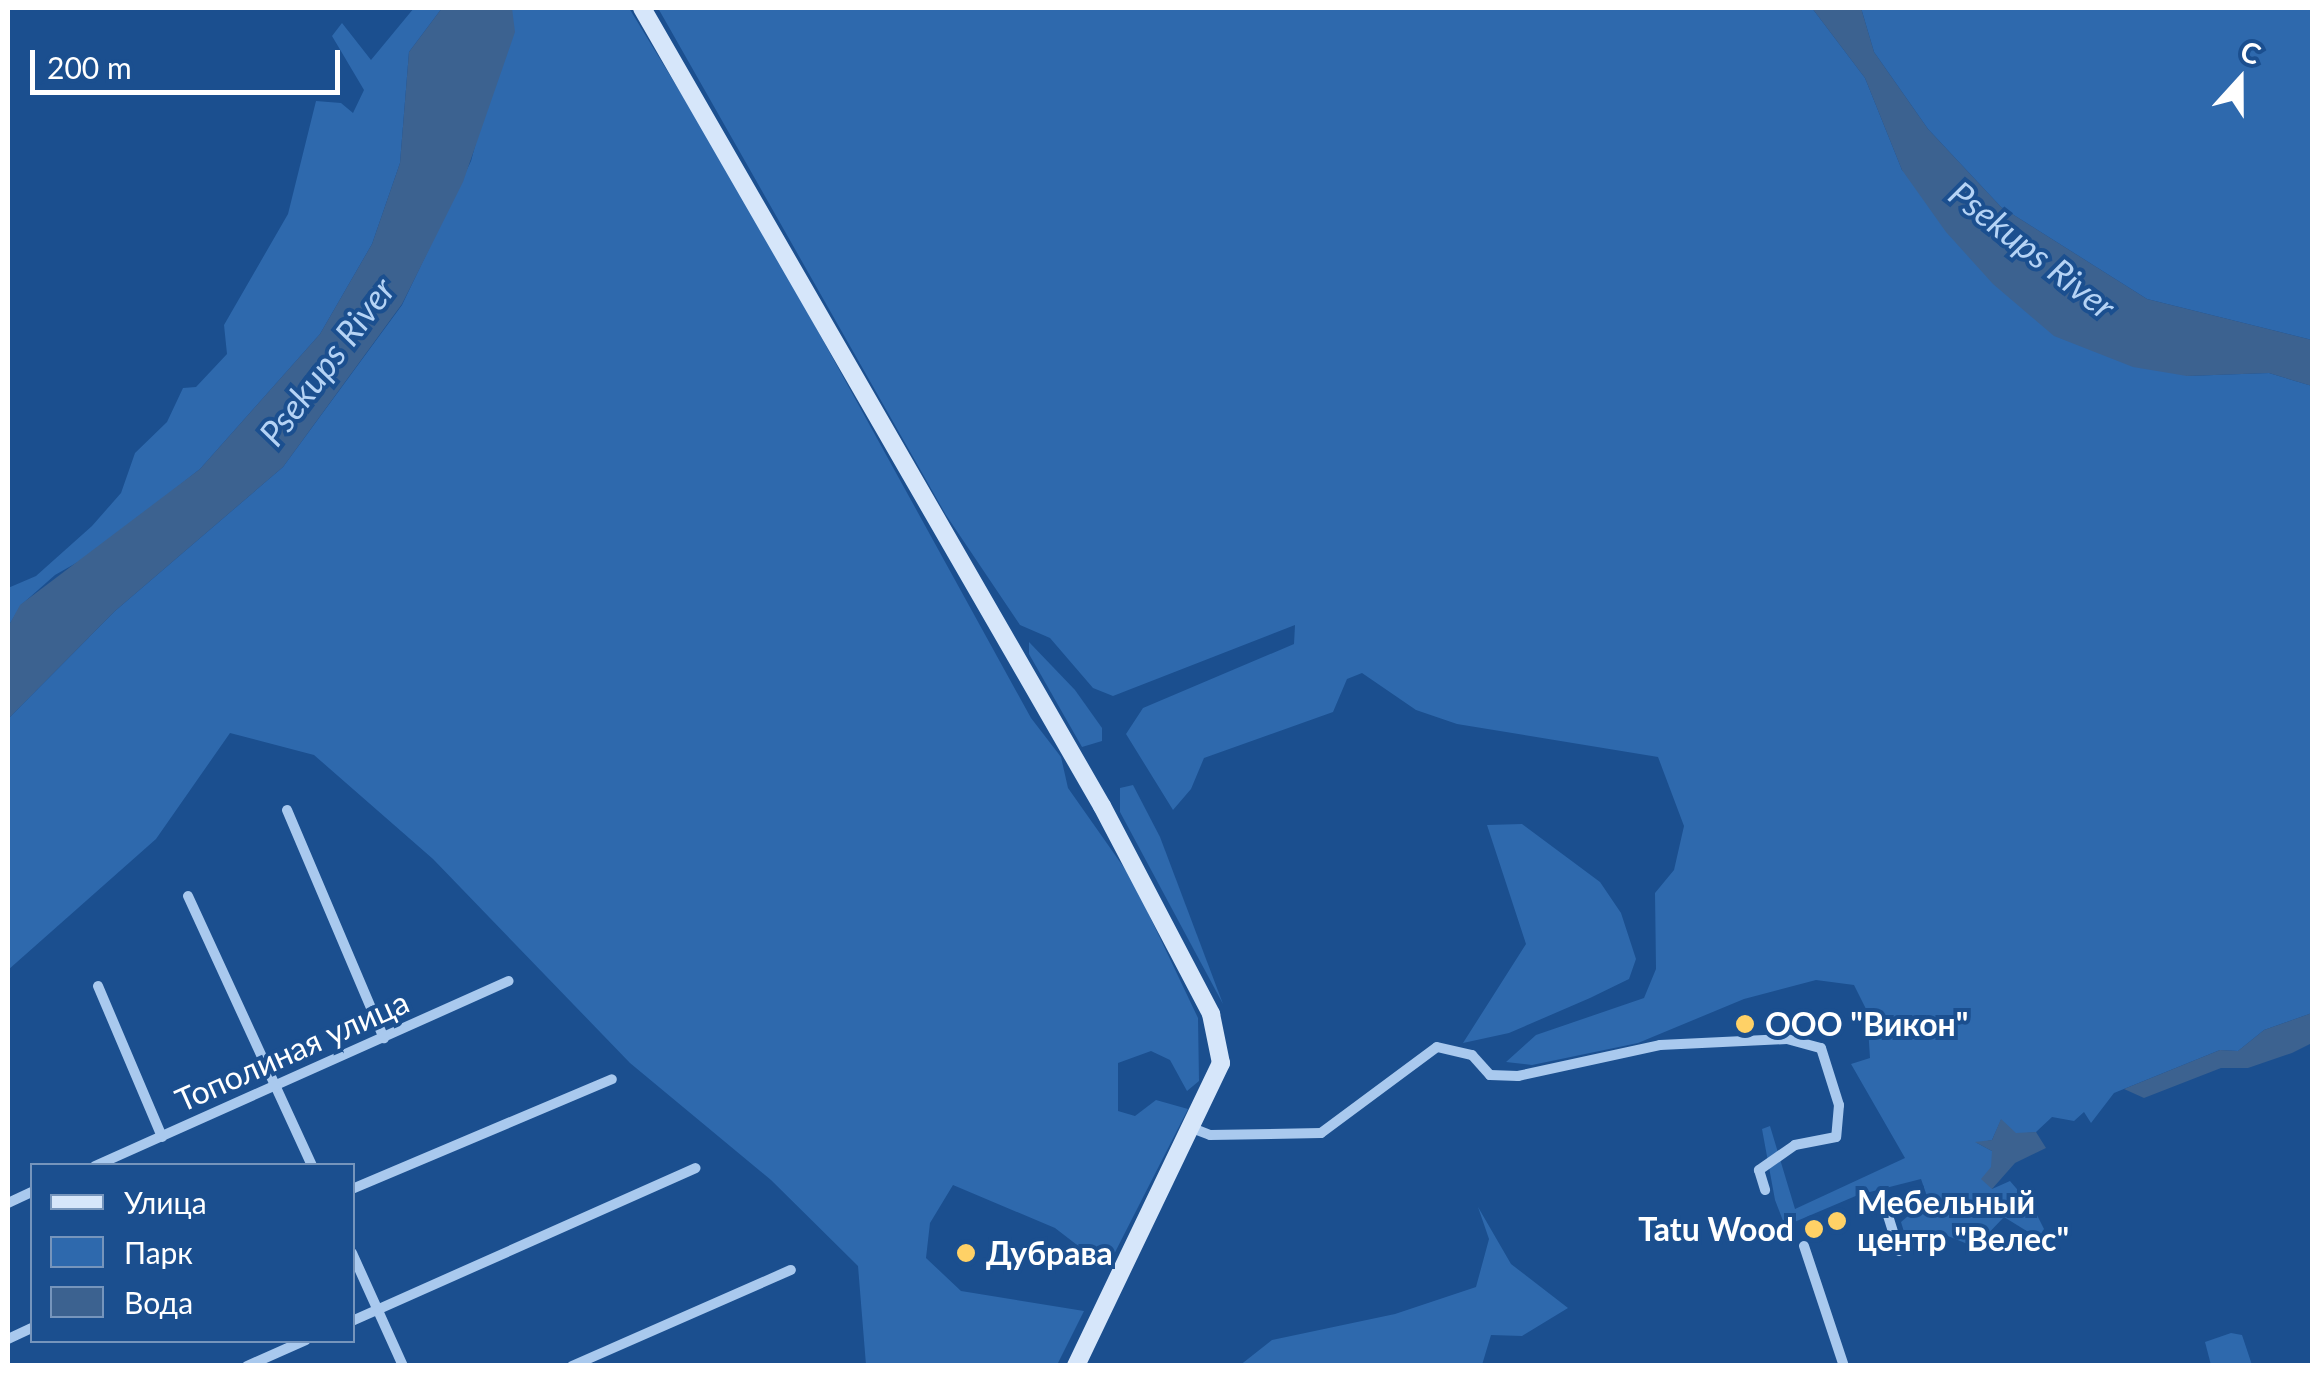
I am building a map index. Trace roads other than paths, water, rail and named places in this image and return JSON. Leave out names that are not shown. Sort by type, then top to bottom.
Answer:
[{"type":"main road","points":[[642,8],[1102,806],[1211,1014],[1221,1063],[1076,1366]]},
{"type":"street","points":[[287,810],[384,1038]]},
{"type":"street","points":[[188,896],[311,1163]]},
{"type":"street","name":"Тополиная улица","points":[[101,1163],[508,981]]},
{"type":"street","points":[[98,986],[162,1137]]},
{"type":"street","points":[[1192,1128],[1210,1135],[1320,1133],[1437,1047],[1472,1055],[1490,1076],[1518,1076],[1660,1045],[1787,1039],[1821,1048],[1839,1105],[1836,1136],[1795,1145],[1758,1170],[1765,1190]]},
{"type":"street","points":[[355,1188],[612,1079]]},
{"type":"street","points":[[355,1320],[695,1168]]},
{"type":"street","points":[[1885,1206],[1899,1251]]},
{"type":"street","points":[[1804,1246],[1844,1366]]},
{"type":"street","points":[[355,1258],[402,1366]]},
{"type":"street","points":[[572,1366],[791,1270]]},
{"type":"street","points":[[247,1366],[299,1343]]},
{"type":"water","name":"Psekups River","points":[[442,8],[512,8],[515,32],[463,182],[402,304],[283,467],[115,611],[8,719],[8,627],[20,605],[200,469],[320,334],[372,244],[400,163],[409,52]]},
{"type":"water","name":"Psekups River","points":[[1812,8],[1861,8],[1874,52],[1928,129],[2001,207],[2147,299],[2312,340],[2312,386],[2269,373],[2187,376],[2133,367],[2054,336],[1993,284],[1946,232],[1902,170],[1865,78]]},
{"type":"water","points":[[2312,1013],[2312,1043],[2292,1053],[2248,1068],[2221,1068],[2144,1098],[2124,1089],[2220,1050],[2238,1051],[2264,1030]]},
{"type":"water","points":[[2001,1119],[2016,1133],[2036,1132],[2046,1148],[2015,1163],[1992,1189],[1981,1179],[1991,1167],[1992,1151],[1975,1142],[1992,1140]]},
{"type":"place","name":"ООО \"Викон\"","points":[[1745,1024]]},
{"type":"place","name":"Мебельный центр \"Велес\"","points":[[1837,1221]]},
{"type":"place","name":"Tatu Wood","points":[[1814,1229]]},
{"type":"place","name":"Дубрава","points":[[966,1253]]}]
